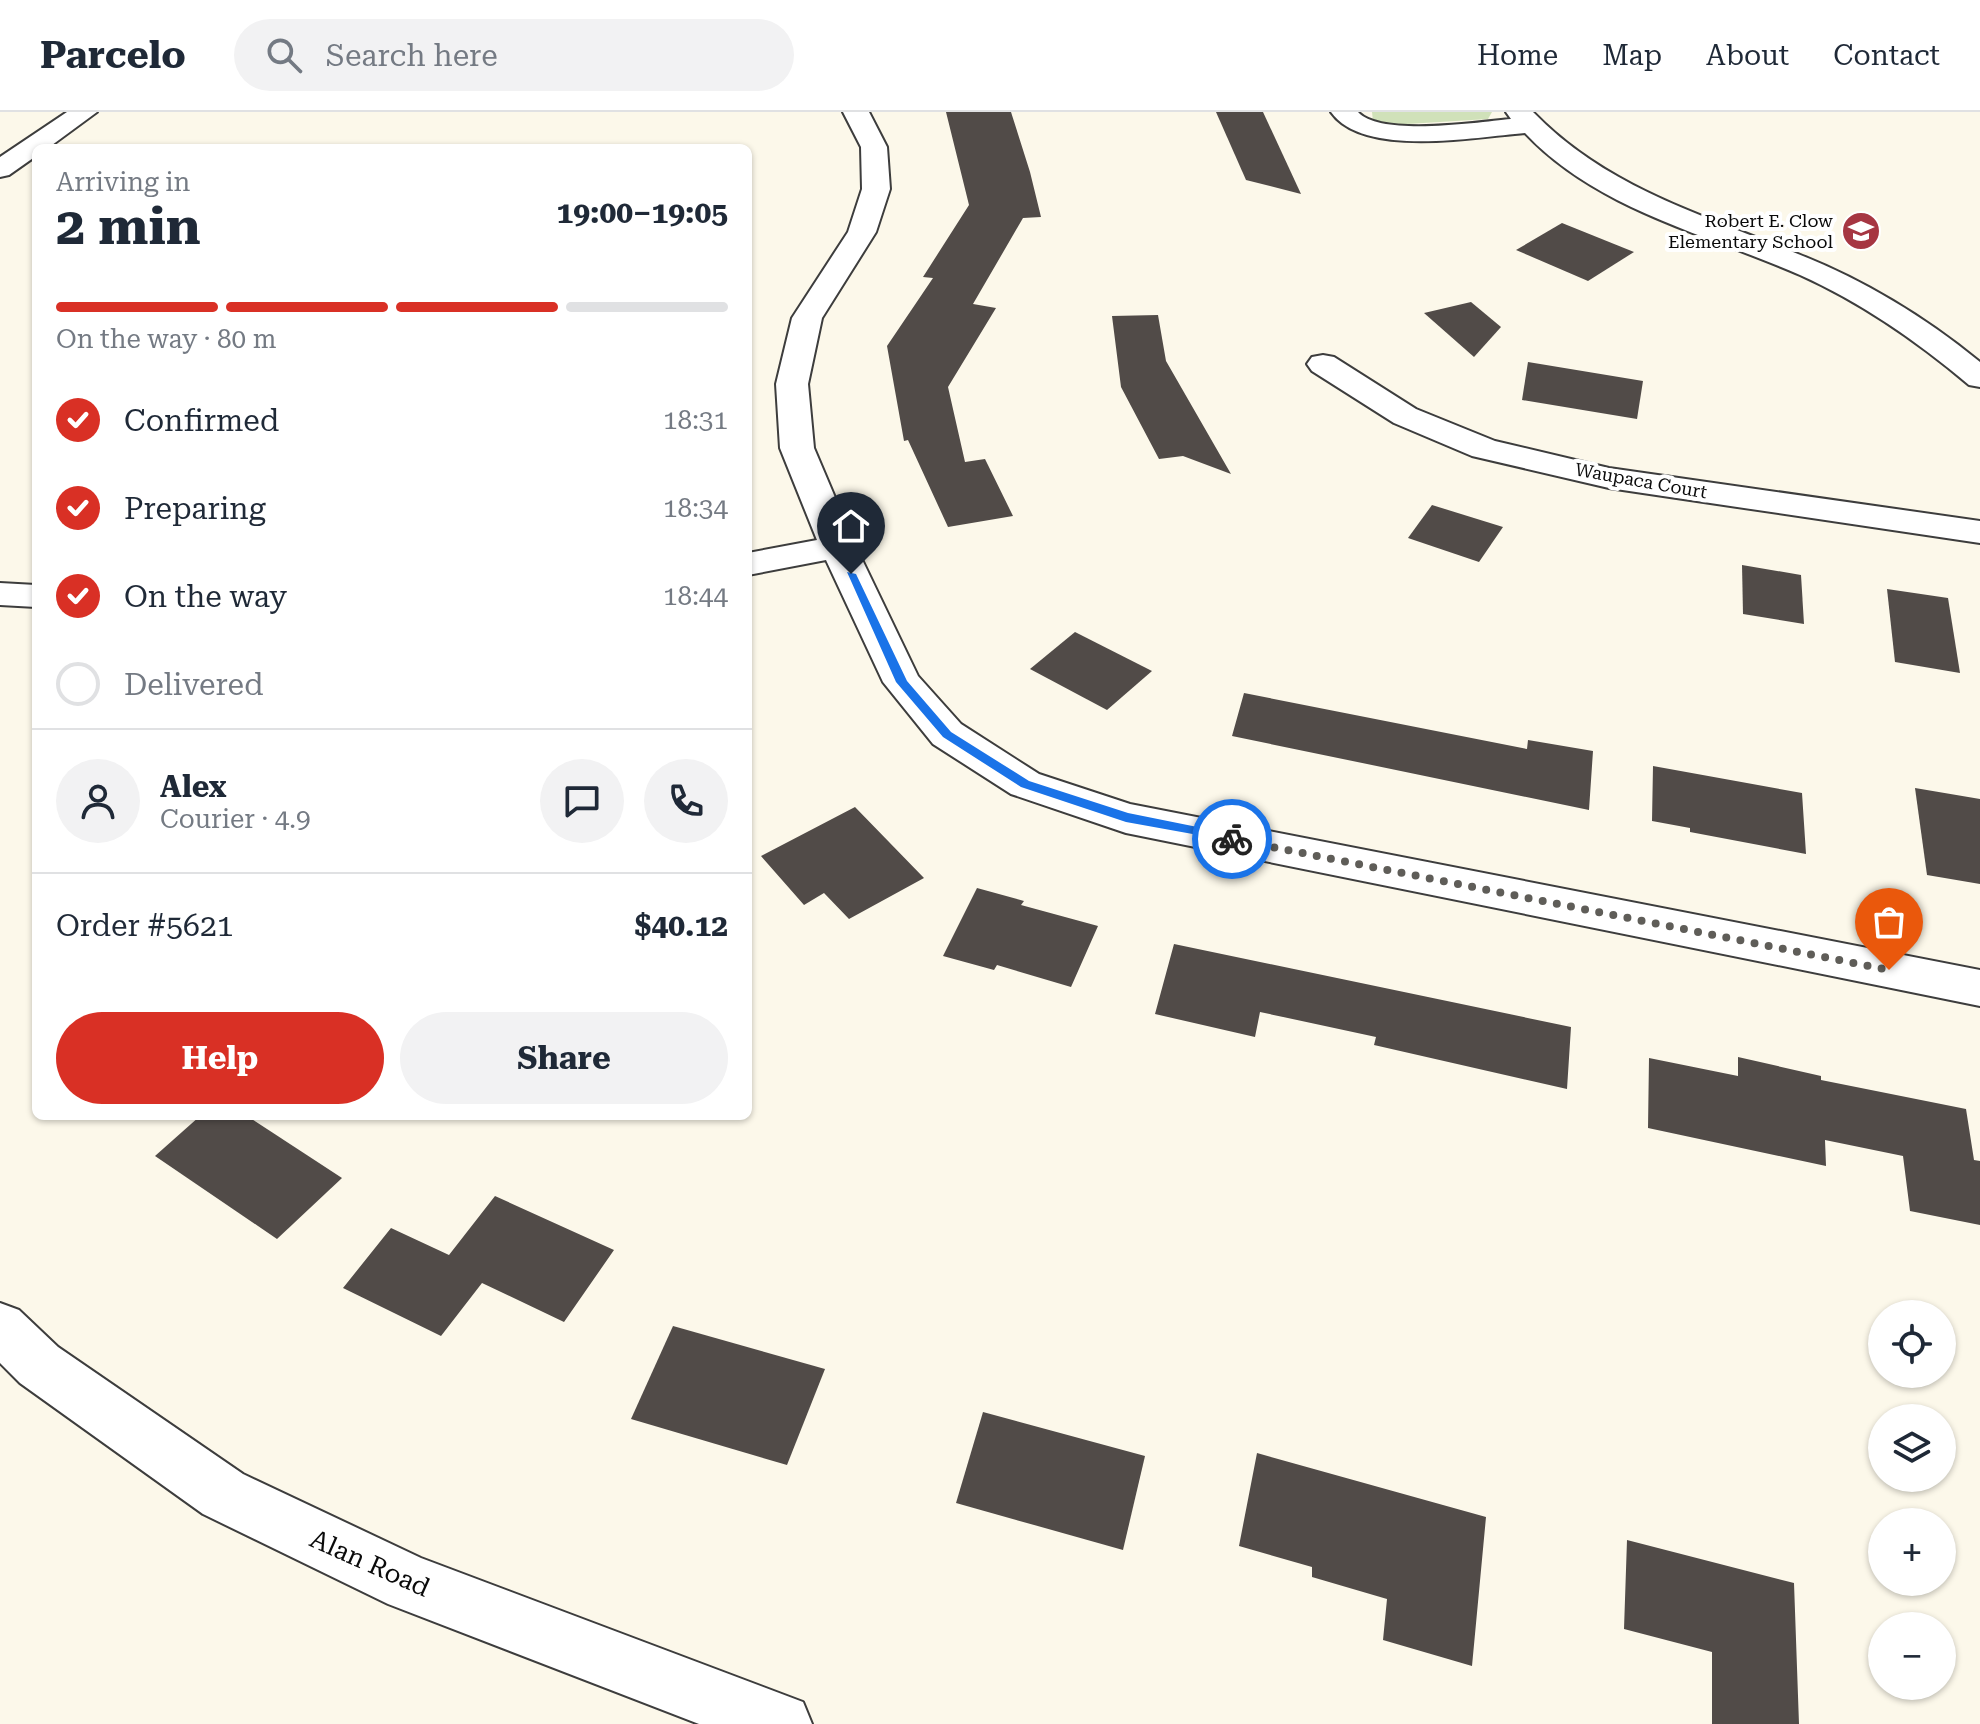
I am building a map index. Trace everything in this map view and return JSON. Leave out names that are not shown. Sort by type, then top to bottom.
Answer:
[{"type":"street","points":[[37,144],[84,112]]},
{"type":"street","points":[[856,112],[874,147],[876,189],[862,232],[807,318],[792,384],[797,448],[838,547],[902,682],[947,734],[1025,784],[1126,818],[1980,988]]},
{"type":"street","points":[[1344,112],[1347,120],[1356,127],[1384,133],[1524,118],[1552,146],[1620,190],[1844,285],[1902,318],[1980,378]]},
{"type":"street","points":[[0,169],[32,147]]},
{"type":"street","name":"Waupaca Court","points":[[1323,364],[1405,416],[1484,449],[1609,478],[1980,532]]},
{"type":"street","points":[[752,563],[838,547]]},
{"type":"street","points":[[0,594],[32,596]]},
{"type":"street","name":"Alan Road","points":[[0,1327],[39,1365],[223,1494],[409,1583],[781,1724]]},
{"type":"green space","points":[[1372,112],[1492,112],[1488,119],[1391,125],[1373,121]]},
{"type":"building","points":[[946,112],[1011,112],[1041,217],[1023,218],[973,304],[996,308],[948,387],[965,462],[985,459],[1013,516],[948,527],[908,440],[904,441],[887,346],[933,278],[923,277],[969,205]]},
{"type":"building","points":[[1216,112],[1263,112],[1301,194],[1246,180]]},
{"type":"building","points":[[1562,223],[1634,252],[1588,281],[1516,250]]},
{"type":"building","points":[[1471,302],[1501,327],[1474,357],[1424,313]]},
{"type":"building","points":[[1158,315],[1166,361],[1231,474],[1183,456],[1159,459],[1121,387],[1112,316]]},
{"type":"building","points":[[1528,362],[1643,381],[1637,419],[1522,400]]},
{"type":"building","points":[[1432,505],[1503,527],[1479,562],[1408,538]]},
{"type":"building","points":[[1742,565],[1801,575],[1804,624],[1743,614]]},
{"type":"building","points":[[1887,589],[1948,598],[1960,673],[1895,662]]},
{"type":"building","points":[[1075,632],[1152,671],[1107,710],[1030,669]]},
{"type":"building","points":[[1244,693],[1527,749],[1528,740],[1593,751],[1589,810],[1232,736]]},
{"type":"building","points":[[1653,766],[1802,793],[1806,854],[1690,832],[1690,828],[1652,821]]},
{"type":"building","points":[[1915,788],[1980,799],[1980,884],[1927,875]]},
{"type":"building","points":[[855,807],[924,878],[849,919],[824,893],[804,905],[761,856]]},
{"type":"building","points":[[977,888],[1024,901],[1021,905],[1098,926],[1071,987],[997,965],[994,970],[943,956]]},
{"type":"building","points":[[1174,944],[1571,1027],[1567,1089],[1374,1045],[1376,1037],[1260,1012],[1255,1037],[1155,1014]]},
{"type":"building","points":[[1738,1057],[1821,1076],[1821,1080],[1966,1109],[1974,1160],[1980,1161],[1980,1225],[1910,1211],[1903,1156],[1825,1140],[1826,1166],[1648,1128],[1649,1058],[1738,1076]]},
{"type":"building","points":[[196,1120],[253,1120],[342,1178],[277,1239],[155,1156]]},
{"type":"building","points":[[495,1196],[614,1250],[564,1322],[482,1283],[441,1336],[343,1288],[391,1228],[449,1255]]},
{"type":"building","points":[[673,1326],[825,1369],[787,1465],[631,1419]]},
{"type":"building","points":[[983,1412],[1145,1456],[1123,1550],[956,1503]]},
{"type":"building","points":[[1257,1453],[1486,1517],[1472,1666],[1383,1640],[1387,1599],[1312,1577],[1312,1567],[1239,1546]]},
{"type":"building","points":[[1627,1540],[1794,1583],[1799,1724],[1712,1724],[1712,1652],[1624,1629]]},
{"type":"way so far","points":[[1232,839],[1889,970]]},
{"type":"place","name":"Robert E. Clow Elementary School","points":[[1861,231]]},
{"type":"route","points":[[851,574],[902,682],[947,734],[1025,784],[1126,818],[1232,839]]}]
